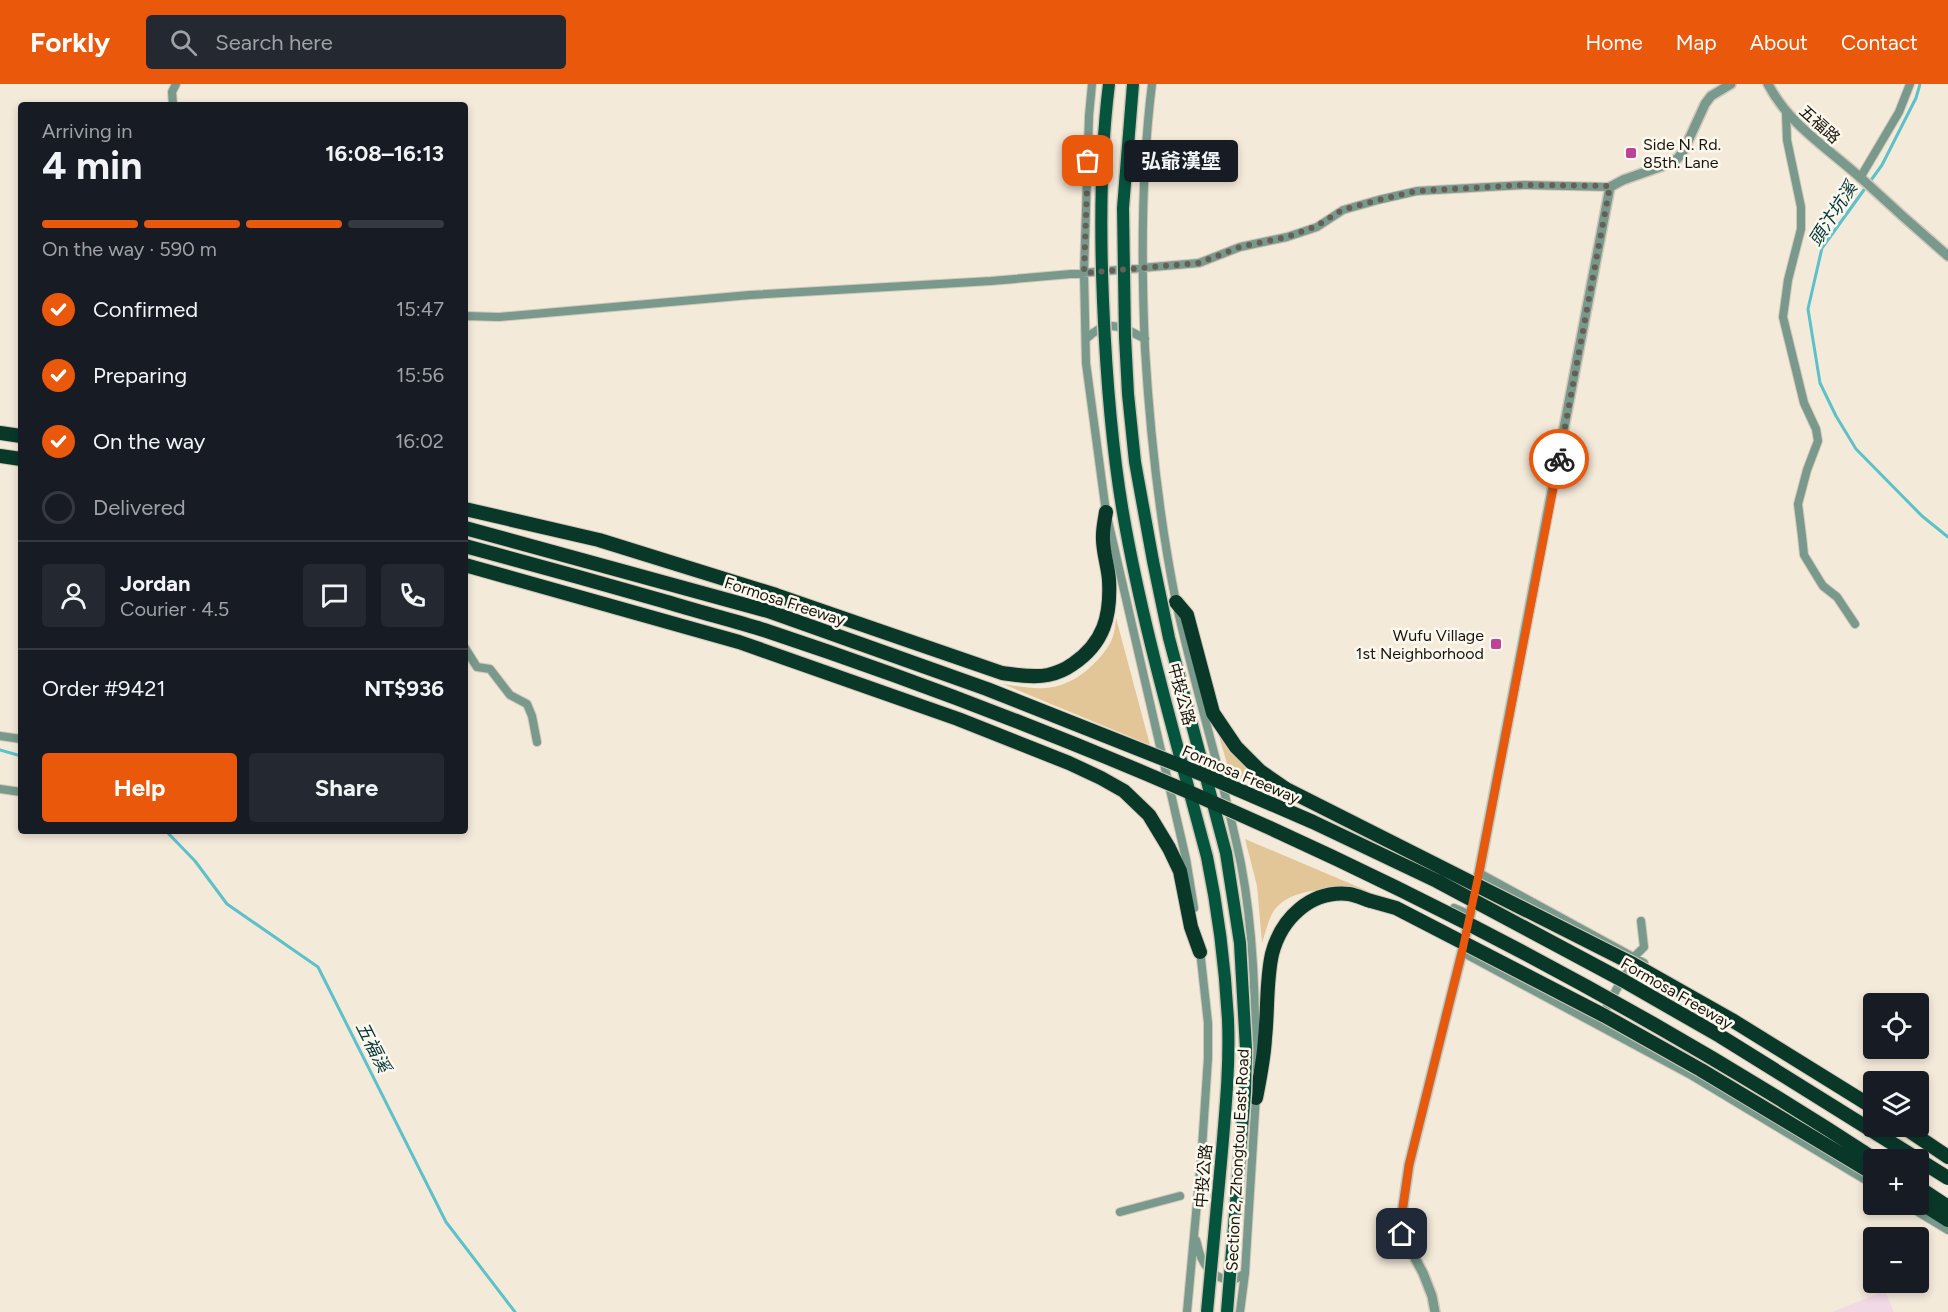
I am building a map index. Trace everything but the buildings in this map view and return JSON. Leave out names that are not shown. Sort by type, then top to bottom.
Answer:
[{"type":"highway","points":[[0,433],[18,436]]},
{"type":"highway","points":[[0,456],[18,459]]},
{"type":"highway","points":[[468,510],[599,540],[776,595],[1002,673],[1029,677],[1047,675],[1067,668],[1095,646],[1102,634],[1109,600],[1109,581],[1102,536],[1106,512]]},
{"type":"highway","name":"Formosa Freeway","points":[[468,529],[768,611],[800,622],[987,689],[1209,777],[1313,822],[1437,881],[1624,981],[1720,1036],[1948,1178]]},
{"type":"highway","name":"Formosa Freeway","points":[[468,547],[760,629],[979,707],[1203,797],[1429,904],[1613,1000],[1709,1055],[1863,1152]]},
{"type":"highway","points":[[468,566],[739,642],[925,707],[1069,763],[1101,778],[1124,791],[1149,815],[1169,848],[1180,871],[1191,927],[1200,952]]},
{"type":"highway","points":[[1176,602],[1187,615],[1213,713],[1236,747],[1260,771],[1286,789],[1633,964],[1732,1020],[1863,1101]]},
{"type":"highway","points":[[1256,1098],[1265,1040],[1271,963],[1276,942],[1285,925],[1298,909],[1322,896],[1349,894],[1396,908],[1605,1016],[1701,1070],[1863,1167]]},
{"type":"highway","points":[[1918,1137],[1948,1157]]},
{"type":"highway","points":[[1929,1194],[1948,1207]]},
{"type":"highway","points":[[1929,1208],[1948,1220]]},
{"type":"main road","name":"中投公路","points":[[1109,84],[1102,169],[1101,255],[1107,384],[1116,466],[1140,594],[1209,866],[1224,970],[1228,1021],[1224,1127],[1207,1312]]},
{"type":"main road","name":"中投公路","points":[[1133,84],[1123,208],[1126,360],[1135,462],[1169,638],[1226,853],[1241,952],[1246,1049],[1245,1092],[1227,1312]]},
{"type":"street","points":[[172,102],[172,92],[176,84]]},
{"type":"street","points":[[1092,84],[1084,273],[1086,363],[1106,512],[1186,859],[1208,1023],[1208,1058],[1187,1312]]},
{"type":"street","name":"Section 2, Zhongtou East Road","points":[[1152,84],[1142,206],[1141,268],[1149,412],[1159,500],[1176,602],[1241,864],[1251,924],[1255,976],[1256,1098],[1245,1273],[1240,1312]]},
{"type":"street","points":[[468,316],[500,317],[750,295],[1199,263],[1240,247],[1287,237],[1317,226],[1342,210],[1417,191],[1524,185],[1610,186],[1671,163],[1678,158],[1705,104],[1711,96],[1731,84]]},
{"type":"street","name":"五福路","points":[[1768,84],[1786,113],[1948,256]]},
{"type":"street","points":[[1860,177],[1899,112],[1910,84]]},
{"type":"street","points":[[1786,113],[1787,141],[1801,207],[1801,229],[1788,280],[1783,317],[1804,403],[1816,429],[1818,441],[1798,504],[1804,555],[1823,586],[1837,597],[1855,624]]},
{"type":"street","points":[[1435,1312],[1432,1296],[1423,1273],[1402,1234],[1401,1220],[1409,1165],[1462,952],[1479,873],[1610,186]]},
{"type":"street","points":[[1086,339],[1101,327],[1113,325],[1128,329],[1145,339]]},
{"type":"street","points":[[468,653],[477,667],[490,669],[510,695],[527,704],[537,742]]},
{"type":"street","points":[[0,736],[18,739]]},
{"type":"street","points":[[0,789],[18,792]]},
{"type":"street","points":[[1479,873],[1634,957],[1863,1095]]},
{"type":"street","points":[[1454,908],[1470,915]]},
{"type":"street","points":[[1598,1025],[1634,957],[1644,947],[1641,921]]},
{"type":"street","points":[[1462,952],[1691,1075],[1863,1178]]},
{"type":"street","points":[[1928,1137],[1948,1152]]},
{"type":"street","points":[[1120,1212],[1180,1196]]},
{"type":"street","points":[[1923,1215],[1948,1230]]},
{"type":"street","points":[[1195,1236],[1202,1260],[1214,1275],[1229,1280],[1239,1279],[1245,1273]]},
{"type":"shaded area","points":[[1116,618],[1150,745],[1003,684],[1029,688],[1055,687],[1082,674],[1109,645]]},
{"type":"shaded area","points":[[1219,736],[1246,767],[1279,794],[1230,774]]},
{"type":"shaded area","points":[[1245,839],[1370,892],[1318,890],[1292,897],[1281,903],[1273,912],[1262,943],[1257,886]]},
{"type":"shaded area","points":[[1880,1293],[1886,1293],[1894,1312],[1832,1312]]},
{"type":"waterway","name":"頭汴坑溪","points":[[1920,84],[1916,98],[1882,165],[1822,248],[1808,309],[1820,383],[1856,449],[1922,516],[1948,537]]},
{"type":"waterway","name":"五福溪","points":[[0,750],[18,755]]},
{"type":"waterway","name":"五福溪","points":[[169,834],[195,861],[227,904],[318,967],[446,1222],[515,1312]]},
{"type":"way so far","points":[[1088,161],[1084,273],[1199,263],[1240,247],[1287,237],[1317,226],[1342,210],[1417,191],[1524,185],[1610,186],[1559,459]]},
{"type":"place","name":"Side N. Rd. 85th. Lane","points":[[1631,153]]},
{"type":"place","name":"弘爺漢堡","points":[[1088,161]]},
{"type":"place","name":"Wufu Village 1st Neighborhood","points":[[1496,644]]},
{"type":"route","points":[[1402,1234],[1401,1220],[1409,1165],[1462,952],[1479,873],[1559,459]]}]
